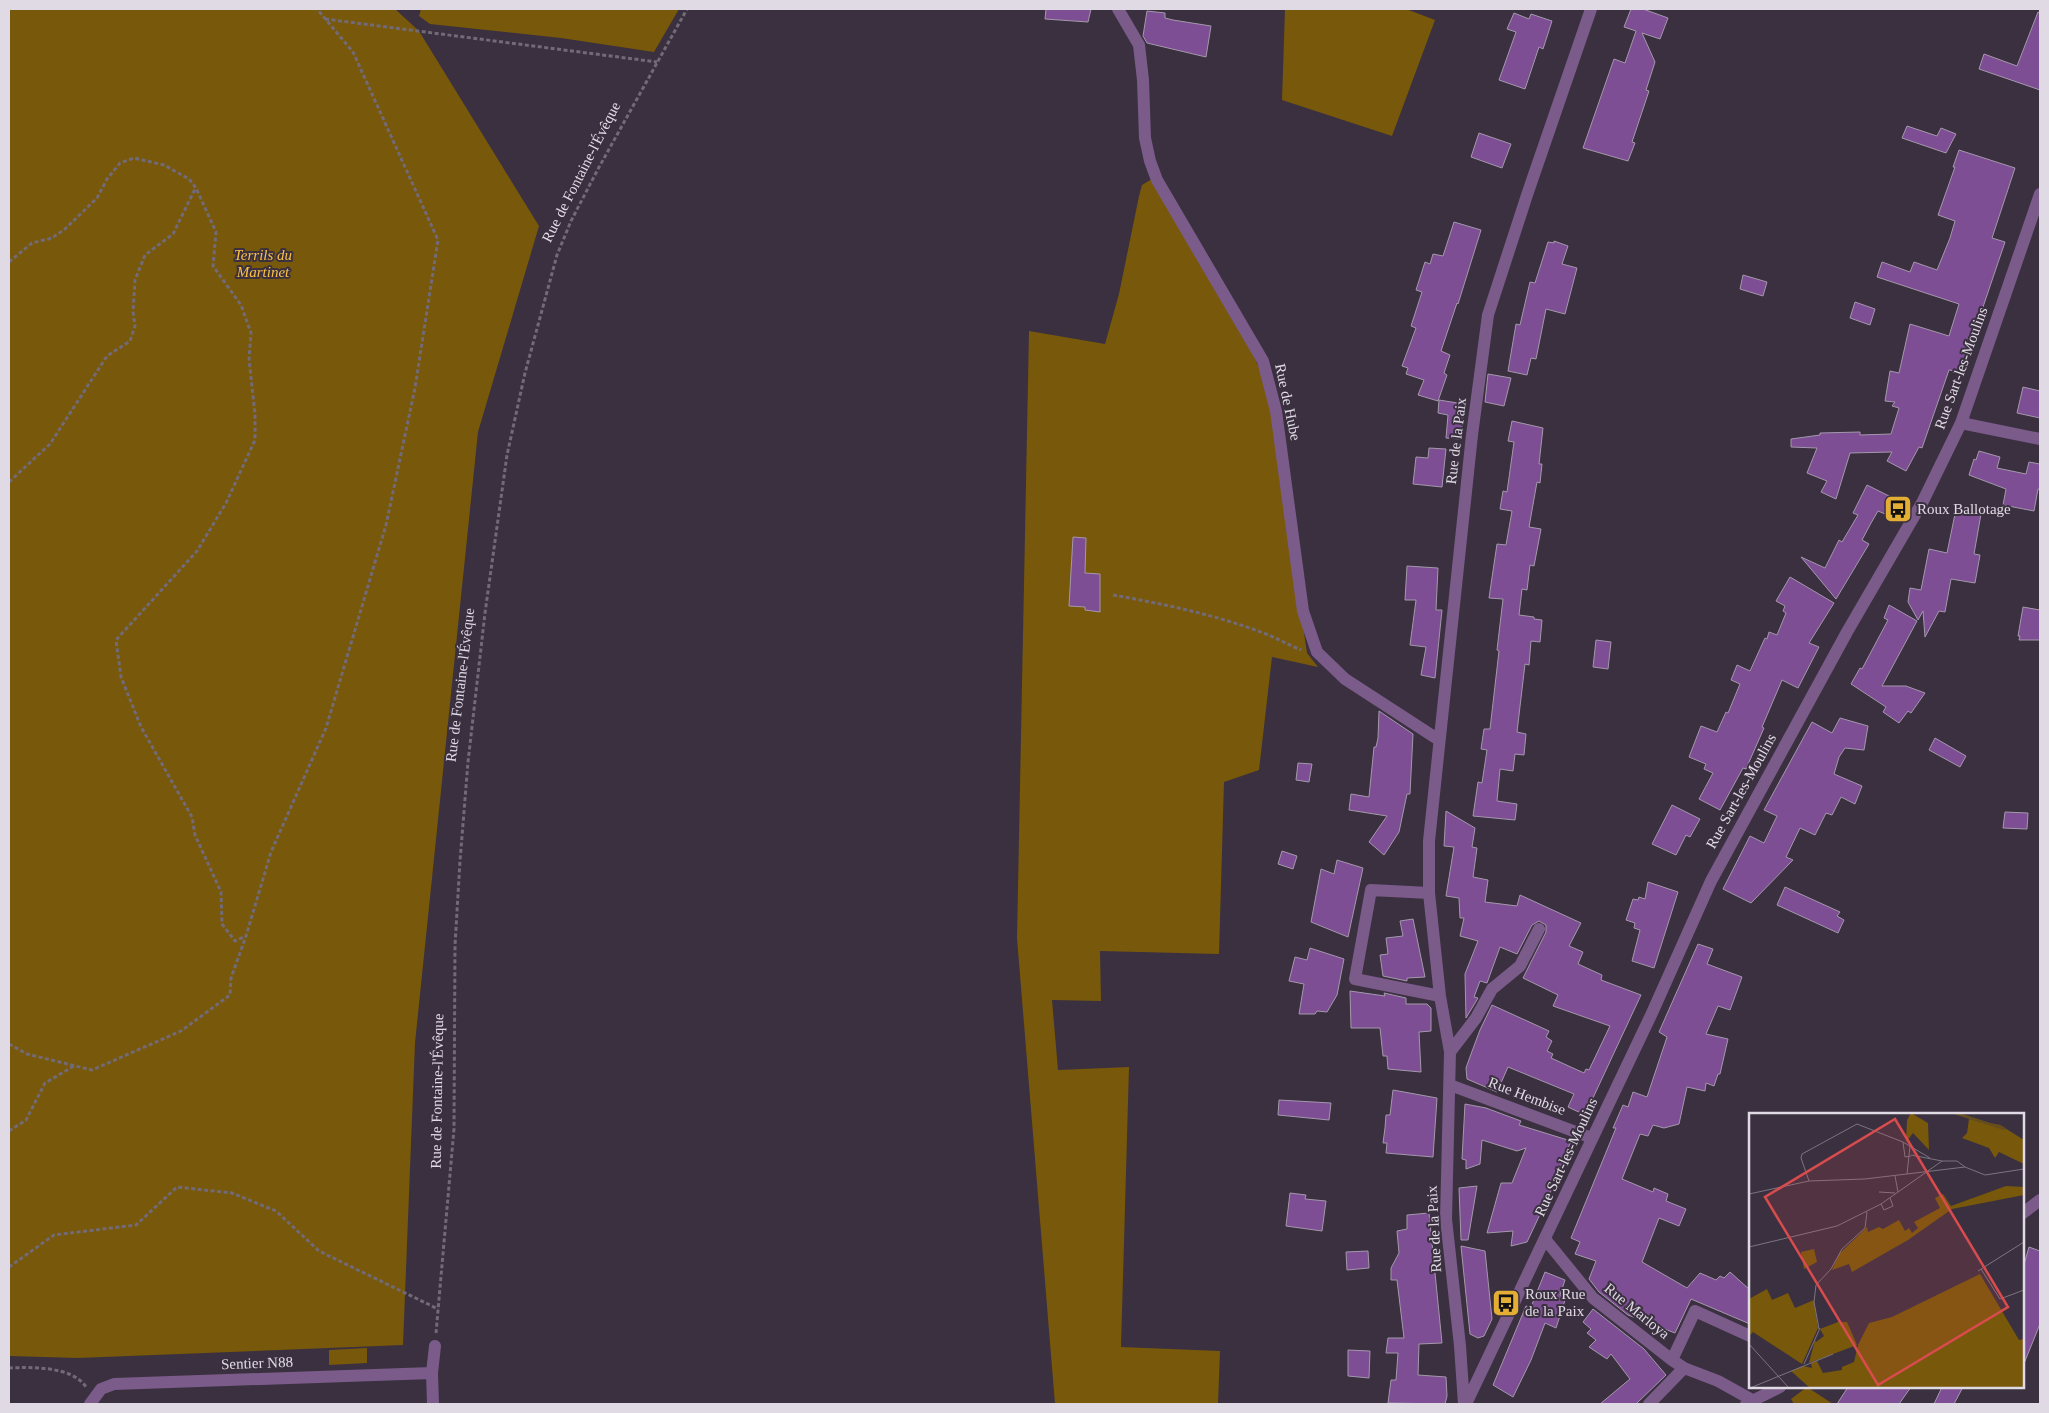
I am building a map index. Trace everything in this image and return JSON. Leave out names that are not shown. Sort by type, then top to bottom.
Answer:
[{"type":"street","name":"Rue de Hube","points":[[1118,9],[1139,45],[1143,80],[1145,138],[1157,180],[1263,361],[1276,411],[1303,611],[1317,652],[1344,679],[1439,740]]},
{"type":"street","name":"Rue de la Paix","points":[[1465,1404],[1446,1219],[1450,1052],[1440,996],[1429,893],[1430,841],[1439,740],[1472,436],[1488,315],[1526,195],[1591,9]]},
{"type":"street","name":"Rue Sart-les-Moulins","points":[[1465,1404],[1652,1014],[1710,881],[1847,632],[1923,501],[1961,423],[2040,194]]},
{"type":"street","points":[[1961,423],[2040,439]]},
{"type":"street","points":[[1429,893],[1371,890],[1355,979],[1440,996]]},
{"type":"street","points":[[1450,1052],[1476,1018],[1492,989],[1520,966],[1539,929]]},
{"type":"street","name":"Rue Hembise","points":[[1450,1085],[1592,1138]]},
{"type":"street","points":[[2024,1212],[2040,1200]]},
{"type":"street","name":"Rue Marloya","points":[[1545,1239],[1593,1298],[1684,1368],[1718,1381],[1750,1402]]},
{"type":"street","name":"Rue Marloya","points":[[1672,1360],[1695,1311],[1749,1336]]},
{"type":"street","points":[[433,1404],[432,1374],[435,1346]]},
{"type":"street","points":[[1649,1404],[1684,1368]]},
{"type":"street","name":"Sentier N88","points":[[90,1403],[101,1389],[114,1384],[432,1374]]},
{"type":"street","points":[[1750,1402],[1778,1388]]},
{"type":"path","points":[[9,1044],[27,1054],[92,1070],[181,1031],[230,995],[231,978],[246,936],[271,852],[326,728],[386,525],[415,388],[438,240],[353,52],[317,9]]},
{"type":"path","name":"Rue de Fontaine-l'Évêque","points":[[435,1346],[454,1129],[455,945],[468,762],[485,613],[508,455],[524,373],[557,255],[584,195],[687,9]]},
{"type":"path","points":[[325,19],[657,62]]},
{"type":"path","points":[[9,262],[32,243],[52,238],[66,229],[97,198],[107,180],[120,163],[134,158],[164,165],[189,179],[196,188],[216,232],[213,266],[241,305],[251,333],[249,359],[255,414],[255,440],[226,503],[197,551],[116,640],[121,676],[141,727],[192,817],[195,835],[220,892],[222,924],[235,941],[246,936]]},
{"type":"path","points":[[9,482],[50,444],[107,356],[130,341],[135,326],[133,312],[135,280],[145,255],[173,234],[196,188]]},
{"type":"path","points":[[1113,595],[1152,602],[1240,625],[1268,635],[1307,653],[1317,652]]},
{"type":"path","points":[[9,1131],[26,1120],[45,1083],[75,1066]]},
{"type":"path","points":[[9,1267],[54,1236],[136,1225],[177,1187],[232,1193],[276,1211],[319,1251],[438,1309]]},
{"type":"path","points":[[9,1368],[48,1370],[74,1375],[85,1386],[90,1403]]},
{"type":"green space","name":"Terrils du Martinet","points":[[9,9],[395,9],[419,31],[539,226],[478,432],[415,1043],[403,1345],[78,1358],[9,1356]]},
{"type":"green space","points":[[421,9],[679,9],[654,52],[561,38],[430,24],[419,16]]},
{"type":"green space","points":[[1285,9],[1406,9],[1435,20],[1392,136],[1282,100]]},
{"type":"green space","points":[[1152,179],[1247,342],[1268,390],[1307,653],[1318,667],[1272,657],[1259,770],[1224,782],[1219,954],[1100,951],[1101,1001],[1052,1000],[1058,1070],[1129,1067],[1121,1347],[1220,1351],[1218,1404],[1055,1404],[1017,938],[1029,331],[1105,344],[1119,294],[1142,185]]},
{"type":"green space","points":[[367,1348],[367,1363],[329,1365],[329,1350]]},
{"type":"green space","points":[[1806,1388],[1809,1388],[1833,1404],[1794,1404],[1791,1399]]},
{"type":"building","points":[[1046,9],[1091,9],[1088,22],[1045,19]]},
{"type":"building","points":[[1631,9],[1643,9],[1668,18],[1660,39],[1642,33],[1655,62],[1646,90],[1649,91],[1632,142],[1635,143],[1628,161],[1583,148],[1614,59],[1625,63],[1636,31],[1624,27]]},
{"type":"building","points":[[1147,11],[1165,13],[1165,18],[1173,20],[1211,26],[1206,57],[1147,43],[1143,36]]},
{"type":"building","points":[[2038,12],[2040,13],[2040,90],[1979,69],[1984,54],[2017,66]]},
{"type":"building","points":[[1514,13],[1529,19],[1531,14],[1552,21],[1543,49],[1539,47],[1525,89],[1499,80],[1516,32],[1507,29]]},
{"type":"building","points":[[1907,126],[1937,136],[1941,128],[1956,134],[1946,153],[1902,138]]},
{"type":"building","points":[[1479,133],[1511,144],[1502,168],[1471,157]]},
{"type":"building","points":[[1959,150],[2015,168],[1992,238],[2005,242],[1961,372],[1949,370],[1922,448],[1919,447],[1906,471],[1887,461],[1892,452],[1850,453],[1836,499],[1821,492],[1827,481],[1807,473],[1817,448],[1791,447],[1791,439],[1820,435],[1820,433],[1860,432],[1860,435],[1891,434],[1899,408],[1892,406],[1895,402],[1885,401],[1890,371],[1899,373],[1910,324],[1949,336],[1959,304],[1877,277],[1882,262],[1910,272],[1914,262],[1937,270],[1955,221],[1938,215]]},
{"type":"building","points":[[1454,222],[1481,230],[1441,351],[1450,355],[1444,373],[1447,375],[1438,401],[1418,395],[1424,380],[1406,374],[1408,368],[1402,366],[1416,328],[1411,326],[1422,292],[1416,290],[1425,262],[1430,264],[1433,254],[1443,256]]},
{"type":"building","points":[[1554,241],[1568,246],[1562,264],[1577,268],[1565,314],[1546,309],[1536,359],[1531,358],[1527,375],[1508,371],[1516,324],[1520,325],[1530,282],[1535,283],[1548,242],[1554,243]]},
{"type":"building","points":[[1743,275],[1767,282],[1763,296],[1740,289]]},
{"type":"building","points":[[1855,302],[1875,309],[1870,325],[1850,318]]},
{"type":"building","points":[[1488,374],[1511,378],[1504,406],[1485,402]]},
{"type":"building","points":[[2023,387],[2040,391],[2040,418],[2017,413]]},
{"type":"building","points":[[1439,400],[1464,404],[1461,439],[1446,438],[1448,415],[1438,413]]},
{"type":"building","points":[[1512,421],[1543,428],[1539,464],[1542,464],[1540,483],[1537,482],[1529,527],[1541,529],[1534,566],[1530,565],[1527,590],[1522,589],[1519,615],[1542,620],[1540,642],[1531,641],[1529,665],[1525,664],[1517,732],[1526,734],[1524,755],[1515,754],[1513,771],[1500,769],[1497,801],[1517,804],[1515,820],[1473,816],[1478,782],[1482,783],[1487,750],[1481,749],[1484,729],[1490,729],[1499,651],[1497,650],[1503,599],[1489,598],[1497,544],[1506,545],[1512,511],[1500,509],[1503,491],[1507,492],[1514,442],[1508,441]]},
{"type":"building","points":[[1429,448],[1446,449],[1442,487],[1413,484],[1416,457],[1428,458]]},
{"type":"building","points":[[1979,451],[2000,457],[1997,468],[2026,474],[2029,462],[2040,464],[2040,489],[2038,489],[2034,511],[2003,505],[2006,489],[1969,475],[1974,459],[1976,460]]},
{"type":"building","points":[[1867,485],[1893,498],[1885,514],[1878,511],[1871,523],[1862,540],[1869,544],[1836,599],[1801,557],[1825,568],[1839,540],[1842,542],[1858,515],[1853,513]]},
{"type":"building","points":[[1956,509],[1981,514],[1974,554],[1980,555],[1975,583],[1951,579],[1945,612],[1939,611],[1925,637],[1923,611],[1918,620],[1908,602],[1910,588],[1921,590],[1929,549],[1947,553]]},
{"type":"building","points":[[1073,537],[1086,538],[1085,573],[1100,574],[1100,612],[1085,610],[1085,607],[1069,606]]},
{"type":"building","points":[[1407,566],[1438,568],[1436,610],[1442,610],[1435,678],[1421,675],[1426,647],[1410,645],[1416,600],[1405,600]]},
{"type":"building","points":[[1790,577],[1834,603],[1809,643],[1819,647],[1798,688],[1782,680],[1746,769],[1743,768],[1720,810],[1699,799],[1713,773],[1704,769],[1706,764],[1689,757],[1701,726],[1717,732],[1726,712],[1728,713],[1740,684],[1731,680],[1737,665],[1750,671],[1769,632],[1777,635],[1786,613],[1783,611],[1785,606],[1776,601]]},
{"type":"building","points":[[1889,605],[1917,621],[1882,686],[1906,686],[1925,693],[1911,713],[1908,711],[1899,723],[1883,712],[1886,707],[1851,684],[1860,668],[1862,669],[1888,620],[1884,618]]},
{"type":"building","points":[[2023,607],[2040,610],[2040,640],[2019,640]]},
{"type":"building","points":[[1596,640],[1611,642],[1608,669],[1593,667]]},
{"type":"building","points":[[1379,711],[1413,734],[1410,794],[1407,794],[1399,832],[1384,855],[1369,842],[1387,816],[1349,810],[1351,794],[1369,797],[1374,747],[1376,747],[1378,738]]},
{"type":"building","points":[[1840,718],[1868,726],[1864,750],[1845,748],[1839,757],[1834,774],[1862,786],[1855,804],[1841,797],[1832,815],[1826,813],[1815,835],[1800,828],[1786,857],[1793,860],[1751,903],[1723,889],[1750,836],[1764,843],[1777,816],[1764,810],[1812,722],[1832,733]]},
{"type":"building","points":[[1935,738],[1966,756],[1960,767],[1929,750]]},
{"type":"building","points":[[1298,763],[1312,764],[1309,782],[1296,780]]},
{"type":"building","points":[[1672,805],[1700,819],[1690,837],[1686,835],[1676,855],[1652,844]]},
{"type":"building","points":[[1446,811],[1475,828],[1472,847],[1477,848],[1473,877],[1488,880],[1485,902],[1517,906],[1520,895],[1581,923],[1569,946],[1583,952],[1578,964],[1602,975],[1601,980],[1641,995],[1585,1115],[1568,1107],[1574,1094],[1508,1067],[1497,1092],[1467,1079],[1466,1068],[1480,1030],[1492,1005],[1549,1031],[1546,1037],[1552,1041],[1547,1051],[1553,1054],[1551,1058],[1584,1073],[1586,1069],[1589,1070],[1610,1026],[1553,1006],[1558,995],[1523,978],[1546,932],[1546,925],[1539,921],[1532,925],[1517,954],[1500,947],[1487,983],[1480,981],[1474,997],[1478,998],[1466,1018],[1465,974],[1478,941],[1460,936],[1464,918],[1460,918],[1459,898],[1446,896],[1454,847],[1444,846]]},
{"type":"building","points":[[2005,812],[2028,813],[2027,829],[2003,828]]},
{"type":"building","points":[[1282,851],[1297,856],[1293,869],[1278,864]]},
{"type":"building","points":[[1337,860],[1363,868],[1348,937],[1311,922],[1321,869],[1334,874]]},
{"type":"building","points":[[1648,882],[1678,892],[1654,968],[1632,961],[1640,930],[1634,928],[1635,923],[1626,920],[1633,899],[1638,900],[1639,897],[1645,899]]},
{"type":"building","points":[[1785,887],[1840,912],[1837,916],[1844,920],[1838,933],[1777,905]]},
{"type":"building","points":[[1413,919],[1425,977],[1407,978],[1407,981],[1383,976],[1380,955],[1388,954],[1386,938],[1403,936],[1400,921]]},
{"type":"building","points":[[1698,944],[1713,949],[1707,964],[1742,977],[1730,1010],[1718,1006],[1706,1034],[1728,1039],[1720,1074],[1718,1074],[1714,1086],[1706,1083],[1705,1091],[1687,1087],[1679,1124],[1664,1128],[1653,1125],[1648,1136],[1640,1134],[1622,1179],[1653,1192],[1654,1188],[1668,1194],[1666,1201],[1686,1209],[1679,1226],[1659,1218],[1642,1262],[1687,1288],[1700,1273],[1716,1280],[1720,1276],[1724,1278],[1730,1272],[1749,1289],[1749,1324],[1691,1299],[1675,1333],[1628,1315],[1599,1292],[1589,1279],[1596,1261],[1575,1254],[1580,1242],[1571,1238],[1616,1128],[1613,1128],[1623,1105],[1628,1107],[1633,1092],[1647,1097],[1667,1037],[1659,1032]]},
{"type":"building","points":[[1310,948],[1344,959],[1337,995],[1327,1012],[1317,1011],[1315,1014],[1299,1014],[1304,984],[1289,981],[1295,957],[1307,960]]},
{"type":"building","points":[[1350,991],[1385,996],[1384,993],[1406,998],[1406,1004],[1427,1004],[1431,1008],[1431,1031],[1419,1032],[1421,1072],[1388,1069],[1387,1056],[1383,1056],[1380,1028],[1351,1028]]},
{"type":"building","points":[[1393,1090],[1437,1098],[1433,1157],[1386,1153],[1387,1143],[1383,1143],[1386,1115],[1390,1115]]},
{"type":"building","points":[[1279,1100],[1331,1103],[1329,1120],[1278,1115]]},
{"type":"building","points":[[1465,1104],[1486,1108],[1521,1121],[1519,1125],[1571,1141],[1551,1191],[1527,1242],[1511,1246],[1513,1231],[1487,1233],[1501,1183],[1512,1183],[1526,1148],[1517,1151],[1482,1140],[1480,1164],[1466,1169],[1466,1160],[1462,1159]]},
{"type":"building","points":[[1477,1186],[1468,1240],[1461,1240],[1459,1188]]},
{"type":"building","points":[[1290,1193],[1306,1195],[1305,1199],[1326,1201],[1322,1231],[1286,1226]]},
{"type":"building","points":[[1429,1213],[1442,1343],[1419,1344],[1418,1375],[1446,1377],[1447,1396],[1445,1404],[1388,1403],[1391,1380],[1396,1380],[1398,1353],[1386,1353],[1388,1338],[1404,1338],[1397,1280],[1391,1280],[1391,1268],[1399,1253],[1397,1231],[1407,1229],[1407,1215]]},
{"type":"building","points":[[1461,1246],[1485,1251],[1492,1319],[1484,1336],[1478,1338],[1470,1334]]},
{"type":"building","points":[[2029,1247],[2040,1251],[2040,1324],[2024,1364],[2024,1264]]},
{"type":"building","points":[[1368,1251],[1369,1268],[1347,1270],[1346,1252]]},
{"type":"building","points":[[1545,1272],[1565,1280],[1560,1295],[1566,1297],[1556,1328],[1545,1323],[1531,1360],[1513,1397],[1493,1385],[1526,1306],[1531,1307]]},
{"type":"building","points":[[1593,1309],[1644,1349],[1666,1375],[1636,1404],[1600,1404],[1630,1379],[1611,1354],[1607,1359],[1589,1347],[1596,1340],[1587,1333],[1591,1329],[1583,1322]]},
{"type":"building","points":[[1348,1350],[1370,1351],[1369,1378],[1348,1376]]},
{"type":"building","points":[[1847,1388],[1910,1388],[1899,1404],[1837,1404]]},
{"type":"building","points":[[1942,1388],[1962,1388],[1954,1404],[1934,1404]]},
{"type":"place","name":"Roux Ballotage","points":[[1898,509]]},
{"type":"place","name":"Roux Rue de la Paix","points":[[1506,1303]]}]
